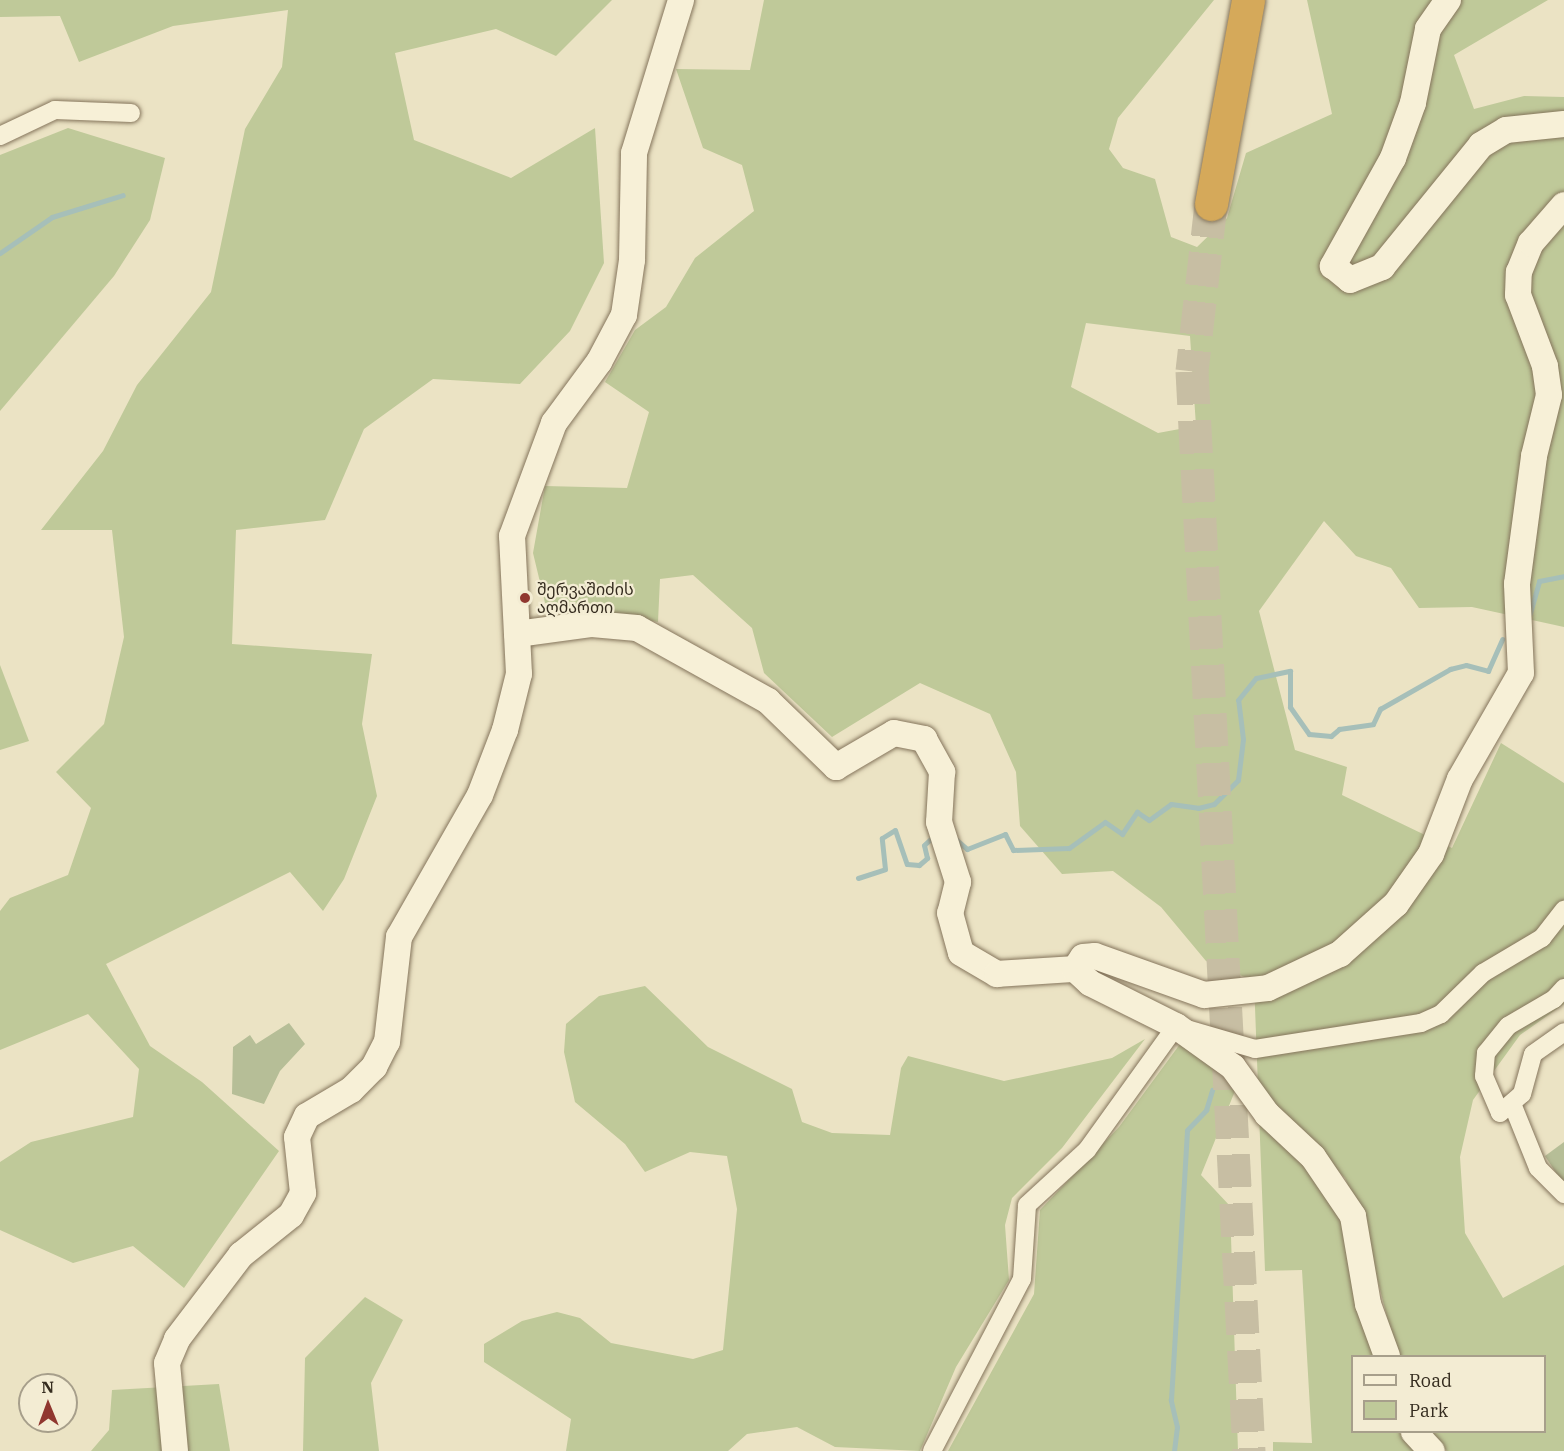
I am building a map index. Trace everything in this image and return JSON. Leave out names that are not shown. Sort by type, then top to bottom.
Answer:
[{"type":"highway","points":[[1211,204],[1248,0]]},
{"type":"street","points":[[175,1451],[167,1363],[177,1339],[241,1255],[291,1215],[303,1192],[297,1137],[307,1116],[351,1090],[374,1067],[387,1042],[399,937],[480,795],[514,697],[517,634],[512,536],[554,423],[599,362],[624,315],[632,260],[634,153],[681,0]]},
{"type":"street","points":[[1448,0],[1428,29],[1413,103],[1393,158],[1333,266],[1350,280],[1382,267],[1481,145],[1506,130],[1564,124]]},
{"type":"street","points":[[0,136],[55,110],[131,113]]},
{"type":"street","points":[[1075,969],[1083,957],[1095,956],[1204,995],[1268,988],[1340,954],[1396,904],[1431,854],[1460,779],[1521,673],[1517,584],[1534,456],[1549,395],[1545,366],[1518,295],[1519,272],[1531,243],[1564,205]]},
{"type":"street","points":[[517,634],[592,624],[637,628],[768,700],[836,767],[894,733],[924,739],[942,772],[939,822],[958,882],[950,913],[961,952],[997,974],[1075,969],[1090,983],[1176,1026],[1233,1067],[1267,1114],[1337,1188],[1355,1224],[1368,1304],[1387,1355]]},
{"type":"street","points":[[1176,1026],[1255,1048],[1421,1023],[1441,1014],[1483,973],[1542,938],[1564,910]]},
{"type":"street","points":[[1564,988],[1508,1026],[1486,1053],[1484,1076],[1495,1107],[1500,1113],[1513,1106],[1533,1054],[1564,1032]]},
{"type":"street","points":[[932,1451],[1023,1279],[1027,1205],[1087,1150],[1176,1026]]},
{"type":"street","points":[[1513,1106],[1538,1168],[1564,1194]]},
{"type":"street","points":[[1416,1433],[1432,1451]]},
{"type":"green space","points":[[0,0],[612,0],[556,56],[496,29],[395,53],[414,140],[511,178],[595,128],[604,263],[570,331],[520,384],[433,379],[364,429],[325,520],[236,530],[232,644],[372,654],[362,724],[377,796],[344,879],[323,911],[290,872],[106,964],[150,1046],[202,1082],[279,1151],[184,1288],[133,1246],[73,1263],[0,1230],[0,1162],[31,1142],[133,1117],[139,1069],[88,1014],[0,1050],[0,911],[10,898],[68,875],[91,808],[56,772],[104,724],[124,637],[112,530],[41,530],[103,451],[137,385],[211,292],[245,129],[282,67],[288,10],[173,26],[79,62],[60,16],[0,17]]},
{"type":"green space","points":[[764,0],[1214,0],[1118,118],[1109,149],[1123,168],[1155,179],[1171,237],[1197,247],[1227,218],[1246,153],[1332,114],[1307,0],[1548,0],[1454,55],[1474,109],[1524,96],[1564,97],[1564,627],[1472,607],[1419,608],[1391,568],[1356,556],[1324,521],[1259,611],[1295,750],[1347,767],[1342,795],[1452,848],[1501,743],[1564,783],[1564,1004],[1520,1035],[1473,1100],[1460,1157],[1465,1233],[1503,1298],[1564,1265],[1564,1451],[1447,1451],[1426,1433],[1546,1433],[1546,1355],[1397,1355],[1362,1219],[1345,1178],[1277,1111],[1331,1182],[1382,1355],[1351,1355],[1351,1433],[1407,1433],[1422,1451],[1273,1451],[1273,1442],[1312,1443],[1302,1270],[1265,1271],[1254,981],[1206,961],[1161,907],[1113,871],[1062,874],[1020,826],[1016,772],[990,714],[920,683],[832,737],[764,673],[752,628],[693,575],[660,579],[658,622],[545,603],[533,553],[545,486],[627,488],[649,412],[605,382],[635,330],[666,307],[695,258],[754,211],[742,165],[703,148],[676,69],[750,70]],"holes":[[[1086,323],[1190,336],[1196,426],[1158,433],[1071,387]]]},
{"type":"green space","points":[[68,128],[165,158],[150,220],[114,276],[0,411],[0,155]]},
{"type":"green space","points":[[0,665],[29,741],[0,750]]},
{"type":"green space","points":[[645,986],[708,1047],[792,1089],[802,1122],[832,1133],[890,1135],[901,1068],[908,1056],[1004,1081],[1112,1058],[1145,1039],[1062,1148],[1012,1198],[1005,1225],[1009,1280],[956,1367],[920,1451],[835,1447],[797,1427],[747,1434],[728,1451],[566,1451],[571,1419],[484,1362],[484,1344],[522,1321],[557,1312],[580,1318],[611,1343],[693,1359],[723,1350],[737,1209],[727,1156],[690,1152],[645,1172],[625,1144],[575,1102],[564,1052],[566,1024],[599,996]]},
{"type":"green space","points":[[289,1023],[305,1044],[280,1071],[264,1104],[232,1094],[233,1047],[250,1035],[256,1044]]},
{"type":"green space","points":[[1183,1040],[1235,1091],[1201,1175],[1230,1206],[1238,1451],[948,1451],[1034,1294],[1040,1210],[1119,1127]]},
{"type":"green space","points":[[1564,1142],[1564,1185],[1545,1156]]},
{"type":"green space","points":[[365,1297],[403,1320],[371,1383],[379,1451],[303,1451],[305,1358]]},
{"type":"green space","points":[[219,1384],[230,1451],[91,1451],[109,1430],[112,1390]]},
{"type":"waterway","points":[[0,253],[52,217],[123,195]]},
{"type":"waterway","points":[[1530,613],[1539,581],[1564,576]]},
{"type":"waterway","points":[[952,836],[967,849],[1005,834],[1013,850],[1069,848],[1105,822],[1122,834],[1137,812],[1149,820],[1171,804],[1198,808],[1214,804],[1238,780],[1243,739],[1238,700],[1256,678],[1290,671],[1290,707],[1309,734],[1331,736],[1339,729],[1373,724],[1380,709],[1450,669],[1466,665],[1488,671],[1502,639]]},
{"type":"waterway","points":[[858,878],[885,869],[882,838],[895,830],[907,864],[919,865],[927,858],[924,845],[933,837]]},
{"type":"waterway","points":[[1174,1451],[1177,1427],[1171,1400],[1187,1130],[1206,1110],[1212,1090]]},
{"type":"tunnel","points":[[1211,204],[1192,371],[1249,1451]]},
{"type":"place","name":"შერვაშიძის აღმართი","points":[[525,598]]}]
